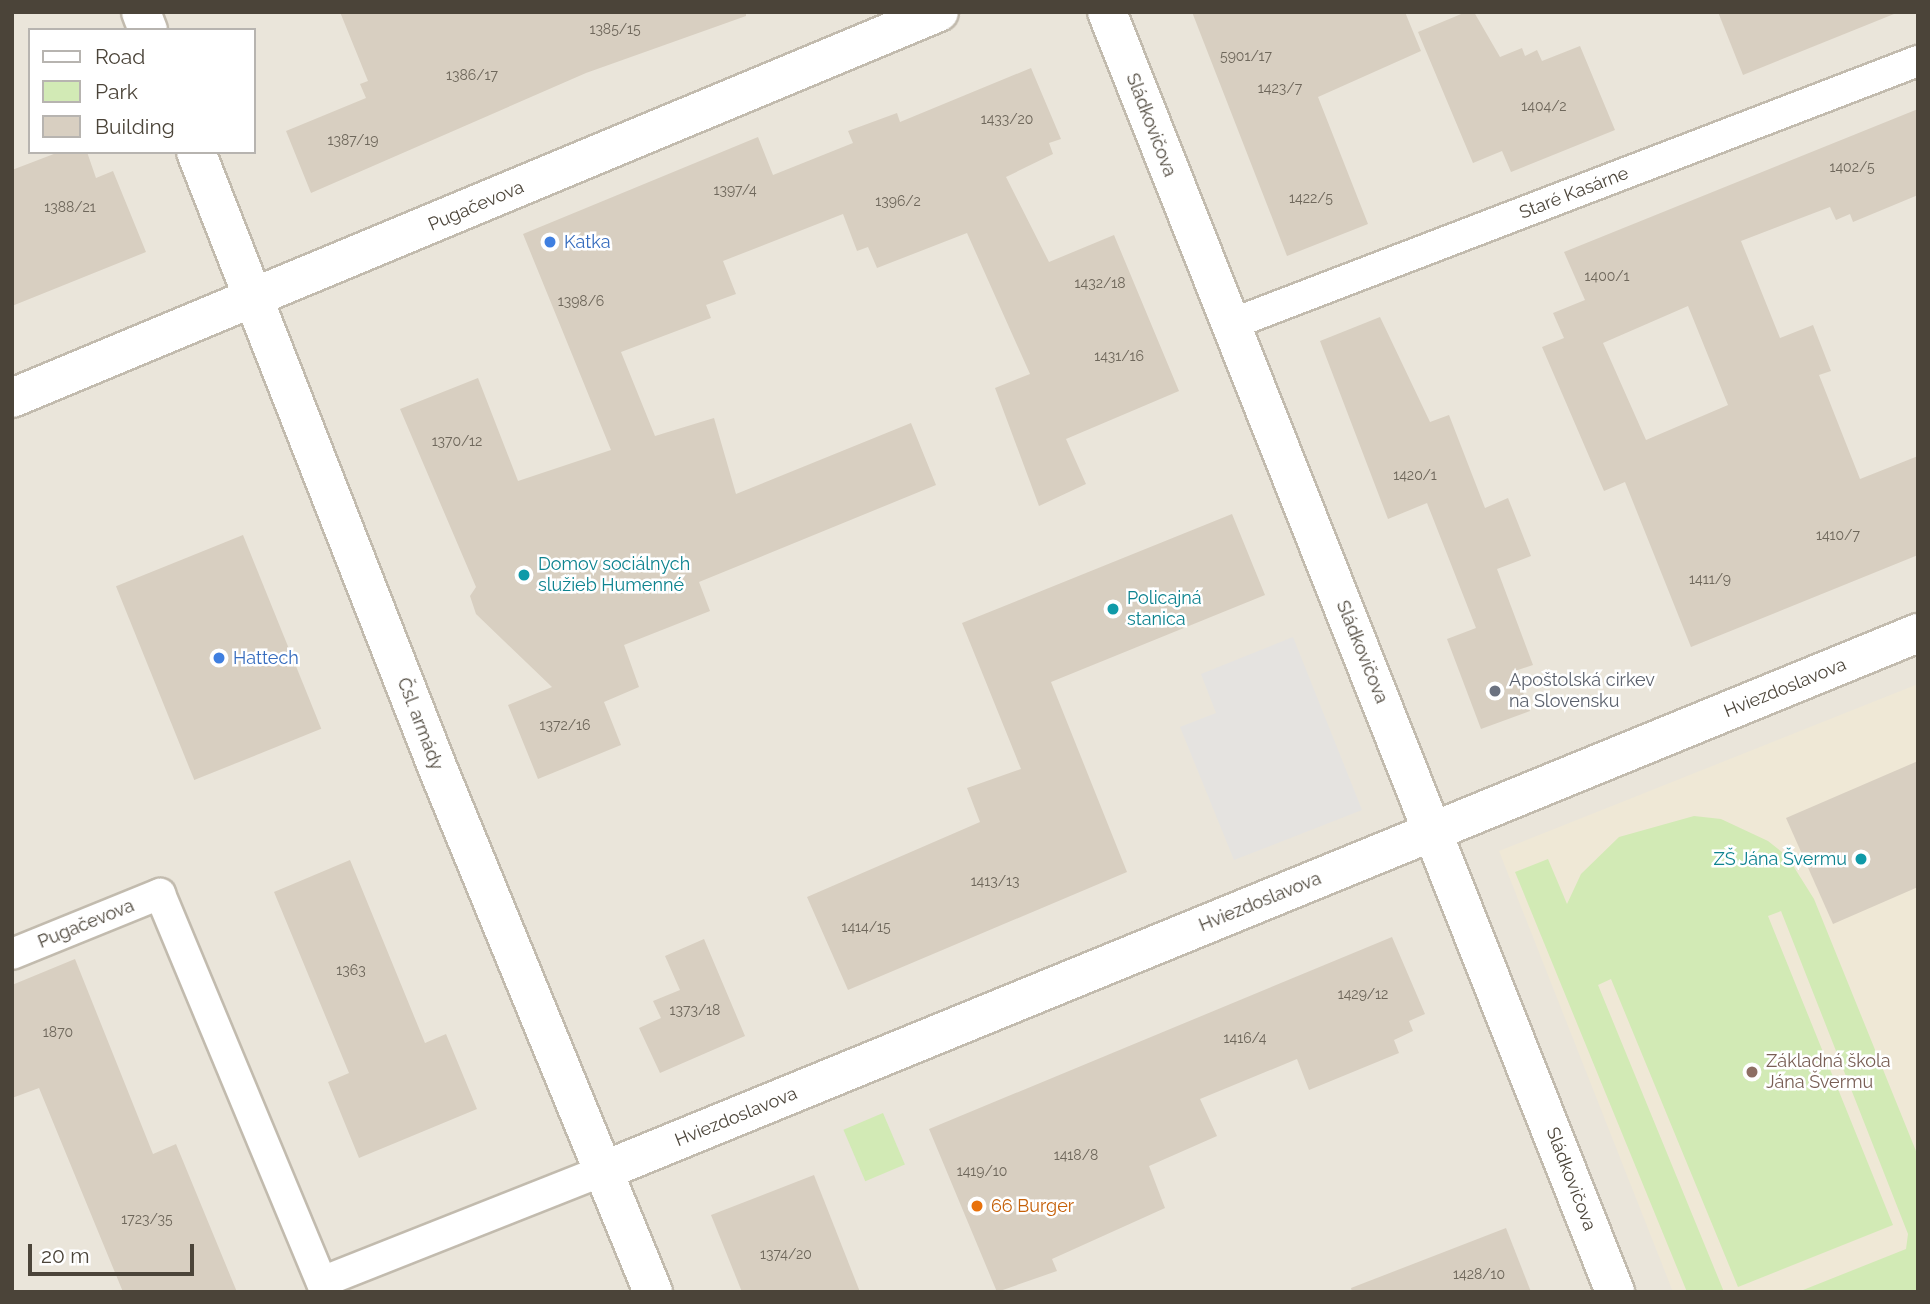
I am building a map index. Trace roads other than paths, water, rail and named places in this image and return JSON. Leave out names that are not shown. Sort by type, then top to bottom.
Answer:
[{"type":"street","name":"Pugačevova","points":[[12,397],[939,12]]},
{"type":"street","name":"Sládkovičova","points":[[1107,12],[1229,326],[1436,833],[1615,1292]]},
{"type":"street","name":"Čsl. armády","points":[[197,154],[653,1292]]},
{"type":"street","name":"Hviezdoslavova","points":[[603,1171],[1436,833],[1918,633]]},
{"type":"lane","name":"Staré Kasárne","points":[[1229,326],[1918,61]]},
{"type":"lane","name":"Pugačevova","points":[[12,954],[160,894],[324,1287]]},
{"type":"lane","points":[[324,1287],[603,1171]]},
{"type":"place","name":"Katka","points":[[550,242]]},
{"type":"place","name":"Domov sociálnych služieb Humenné","points":[[524,575]]},
{"type":"place","name":"Policajná stanica","points":[[1113,609]]},
{"type":"place","name":"Hattech","points":[[219,658]]},
{"type":"place","name":"Apoštolská cirkev na Slovensku","points":[[1495,691]]},
{"type":"place","name":"ZŠ Jána Švermu","points":[[1861,859]]},
{"type":"place","name":"Základná škola Jána Švermu","points":[[1752,1072]]},
{"type":"place","name":"66 Burger","points":[[977,1206]]}]
